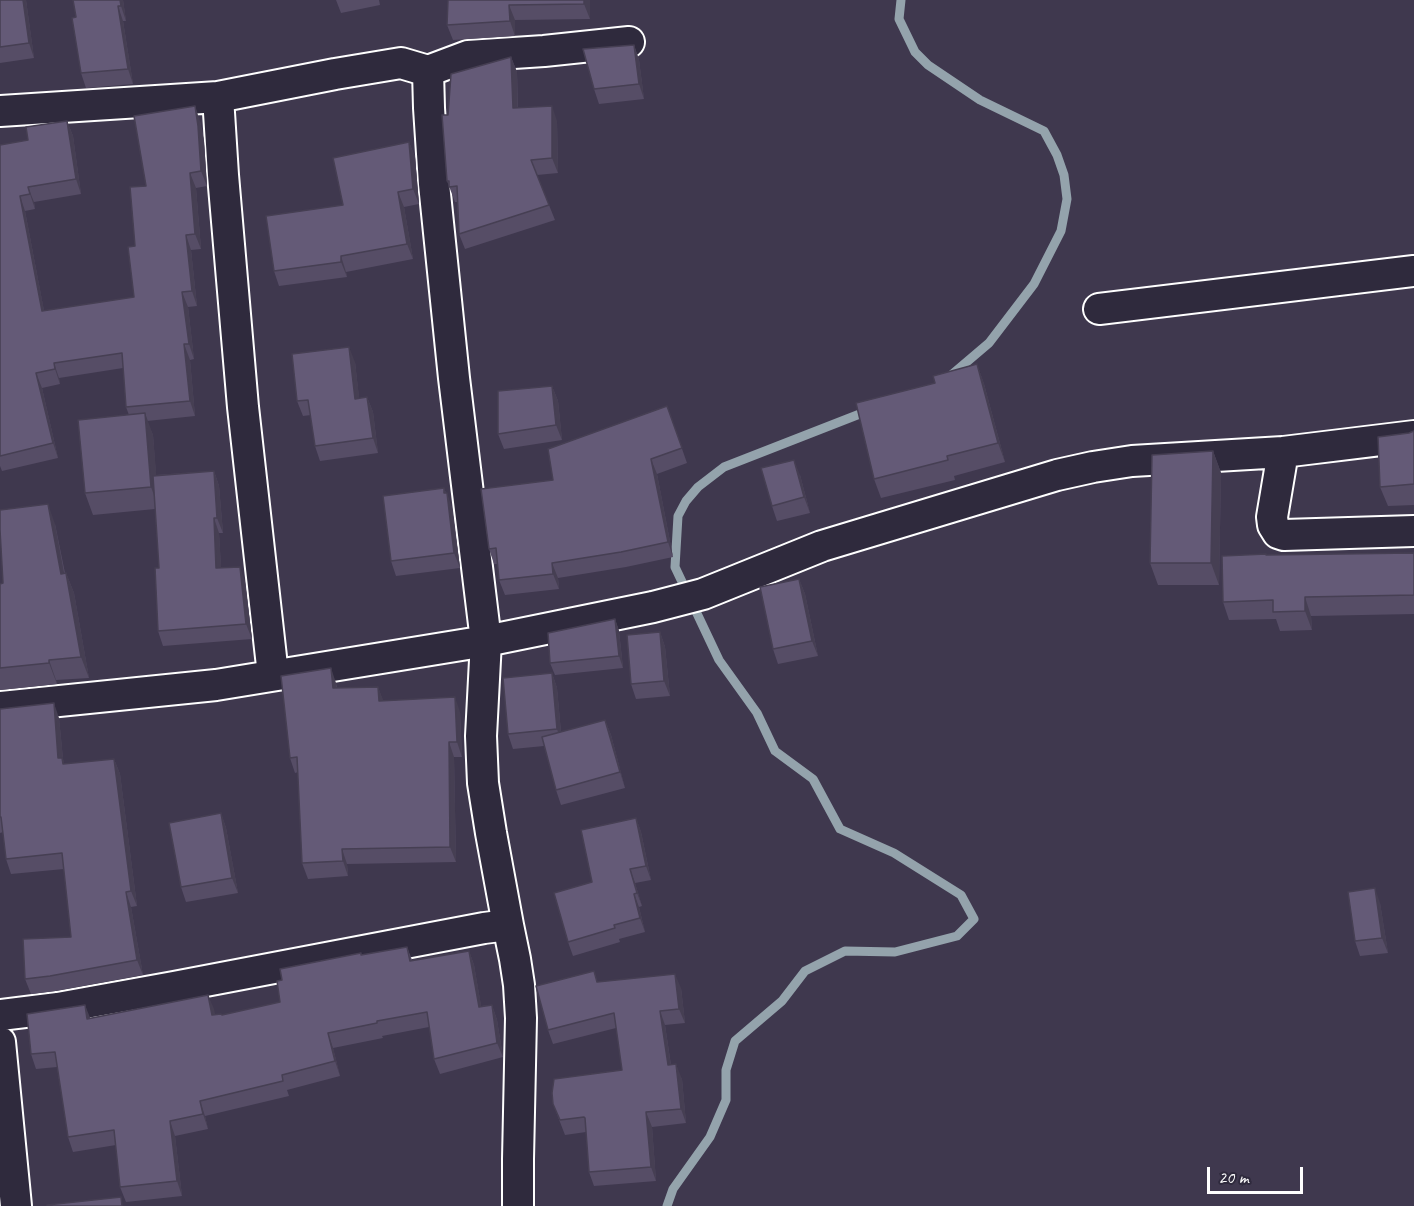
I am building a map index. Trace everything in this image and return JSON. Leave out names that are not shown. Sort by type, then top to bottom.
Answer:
[{"type":"street","points":[[0,111],[218,98],[401,63],[428,71],[468,56],[629,42]]},
{"type":"street","points":[[428,71],[434,184],[454,378],[486,641],[481,736],[483,783],[515,959],[521,1018],[518,1206]]},
{"type":"street","points":[[218,98],[243,407],[273,675]]},
{"type":"street","points":[[1099,309],[1414,271]]},
{"type":"street","points":[[0,707],[216,685],[486,641],[653,607],[704,594],[822,546],[1057,475],[1132,461],[1283,452],[1414,436]]},
{"type":"street","points":[[1283,452],[1272,517],[1273,525],[1278,533],[1284,535],[1414,531]]},
{"type":"street","points":[[0,1015],[70,1006],[484,927],[508,925]]},
{"type":"street","points":[[0,1042],[16,1206]]},
{"type":"building","points":[[0,0],[23,0],[29,43],[0,47]]},
{"type":"building","points":[[73,0],[120,0],[121,6],[118,6],[128,69],[81,73],[72,18],[76,17]]},
{"type":"building","points":[[448,0],[584,0],[584,4],[509,5],[510,21],[447,25]]},
{"type":"building","points":[[634,45],[639,84],[594,89],[583,49]]},
{"type":"building","points":[[511,57],[513,108],[552,106],[552,158],[531,160],[549,205],[459,234],[457,186],[449,187],[449,181],[447,181],[442,115],[448,115],[451,74]]},
{"type":"building","points":[[195,106],[201,171],[190,173],[195,234],[186,235],[192,291],[182,292],[189,344],[184,344],[190,401],[126,407],[122,353],[54,363],[55,369],[36,373],[53,443],[0,456],[0,145],[28,140],[26,127],[67,121],[76,179],[28,187],[30,194],[20,196],[42,311],[134,297],[128,247],[135,246],[130,187],[146,186],[134,116]]},
{"type":"building","points":[[409,142],[413,189],[398,192],[407,244],[341,256],[341,262],[274,271],[266,216],[343,205],[333,158]]},
{"type":"building","points":[[349,347],[355,399],[367,397],[373,438],[315,446],[308,400],[297,401],[292,354]]},
{"type":"building","points":[[977,364],[998,443],[947,456],[948,460],[874,479],[856,403],[935,383],[933,376]]},
{"type":"building","points":[[552,386],[556,425],[498,434],[498,391]]},
{"type":"building","points":[[667,406],[682,448],[651,459],[668,542],[552,563],[553,574],[499,580],[496,548],[489,549],[481,489],[553,480],[548,449]]},
{"type":"building","points":[[145,413],[151,487],[85,493],[78,420]]},
{"type":"building","points":[[1414,431],[1414,484],[1380,487],[1378,437]]},
{"type":"building","points":[[1213,451],[1211,563],[1150,563],[1152,455]]},
{"type":"building","points":[[794,460],[804,497],[772,506],[761,468]]},
{"type":"building","points":[[214,471],[217,518],[214,518],[216,568],[240,567],[246,624],[158,631],[155,568],[159,568],[153,476]]},
{"type":"building","points":[[444,488],[444,493],[447,493],[454,553],[391,561],[383,496]]},
{"type":"building","points":[[48,504],[61,574],[66,573],[81,657],[0,668],[0,584],[3,583],[0,510]]},
{"type":"building","points":[[1414,553],[1414,595],[1305,597],[1305,611],[1273,612],[1273,600],[1223,602],[1222,556]]},
{"type":"building","points":[[799,579],[812,641],[773,649],[760,587]]},
{"type":"building","points":[[615,619],[619,656],[550,663],[548,633]]},
{"type":"building","points":[[660,632],[664,681],[631,684],[627,635]]},
{"type":"building","points":[[331,668],[333,688],[378,687],[379,701],[455,697],[457,742],[449,742],[450,847],[342,849],[343,861],[302,863],[297,757],[290,758],[281,676]]},
{"type":"building","points":[[552,673],[557,729],[508,734],[503,678]]},
{"type":"building","points":[[54,703],[58,758],[62,758],[63,764],[114,759],[131,891],[126,892],[137,960],[25,979],[23,939],[71,937],[62,853],[6,859],[0,817],[0,709]]},
{"type":"building","points":[[605,720],[620,772],[556,790],[542,737]]},
{"type":"building","points":[[221,813],[232,878],[181,887],[169,823]]},
{"type":"building","points":[[636,818],[646,866],[630,869],[637,893],[634,894],[640,918],[568,942],[554,893],[592,882],[581,830]]},
{"type":"building","points":[[1375,888],[1382,938],[1355,941],[1348,892]]},
{"type":"building","points":[[407,947],[410,961],[469,951],[479,1007],[492,1005],[497,1043],[434,1059],[427,1012],[328,1033],[335,1061],[282,1075],[283,1081],[200,1101],[203,1114],[170,1121],[177,1181],[120,1187],[114,1130],[68,1137],[55,1052],[31,1054],[27,1014],[85,1005],[87,1019],[208,995],[212,1015],[222,1015],[280,1002],[277,981],[282,980],[280,969],[361,953],[361,955]]},
{"type":"building","points":[[594,971],[597,982],[675,974],[679,1009],[660,1011],[668,1065],[676,1064],[681,1109],[646,1112],[651,1167],[589,1172],[585,1118],[560,1120],[553,1104],[554,1079],[622,1070],[614,1013],[548,1030],[536,986]]},
{"type":"building","points":[[121,1197],[122,1206],[47,1206],[47,1205]]},
{"type":"waterway","points":[[901,0],[899,19],[915,52],[928,65],[980,100],[1044,131],[1057,155],[1064,175],[1067,199],[1061,231],[1034,284],[989,343],[949,377]]},
{"type":"waterway","points":[[667,1206],[673,1189],[710,1137],[726,1100],[726,1070],[735,1041],[782,1001],[805,971],[845,951],[895,952],[957,936],[974,919],[961,895],[894,853],[840,829],[813,779],[775,751],[757,713],[719,660],[675,567],[678,516],[686,501],[698,487],[724,467],[870,410]]}]
